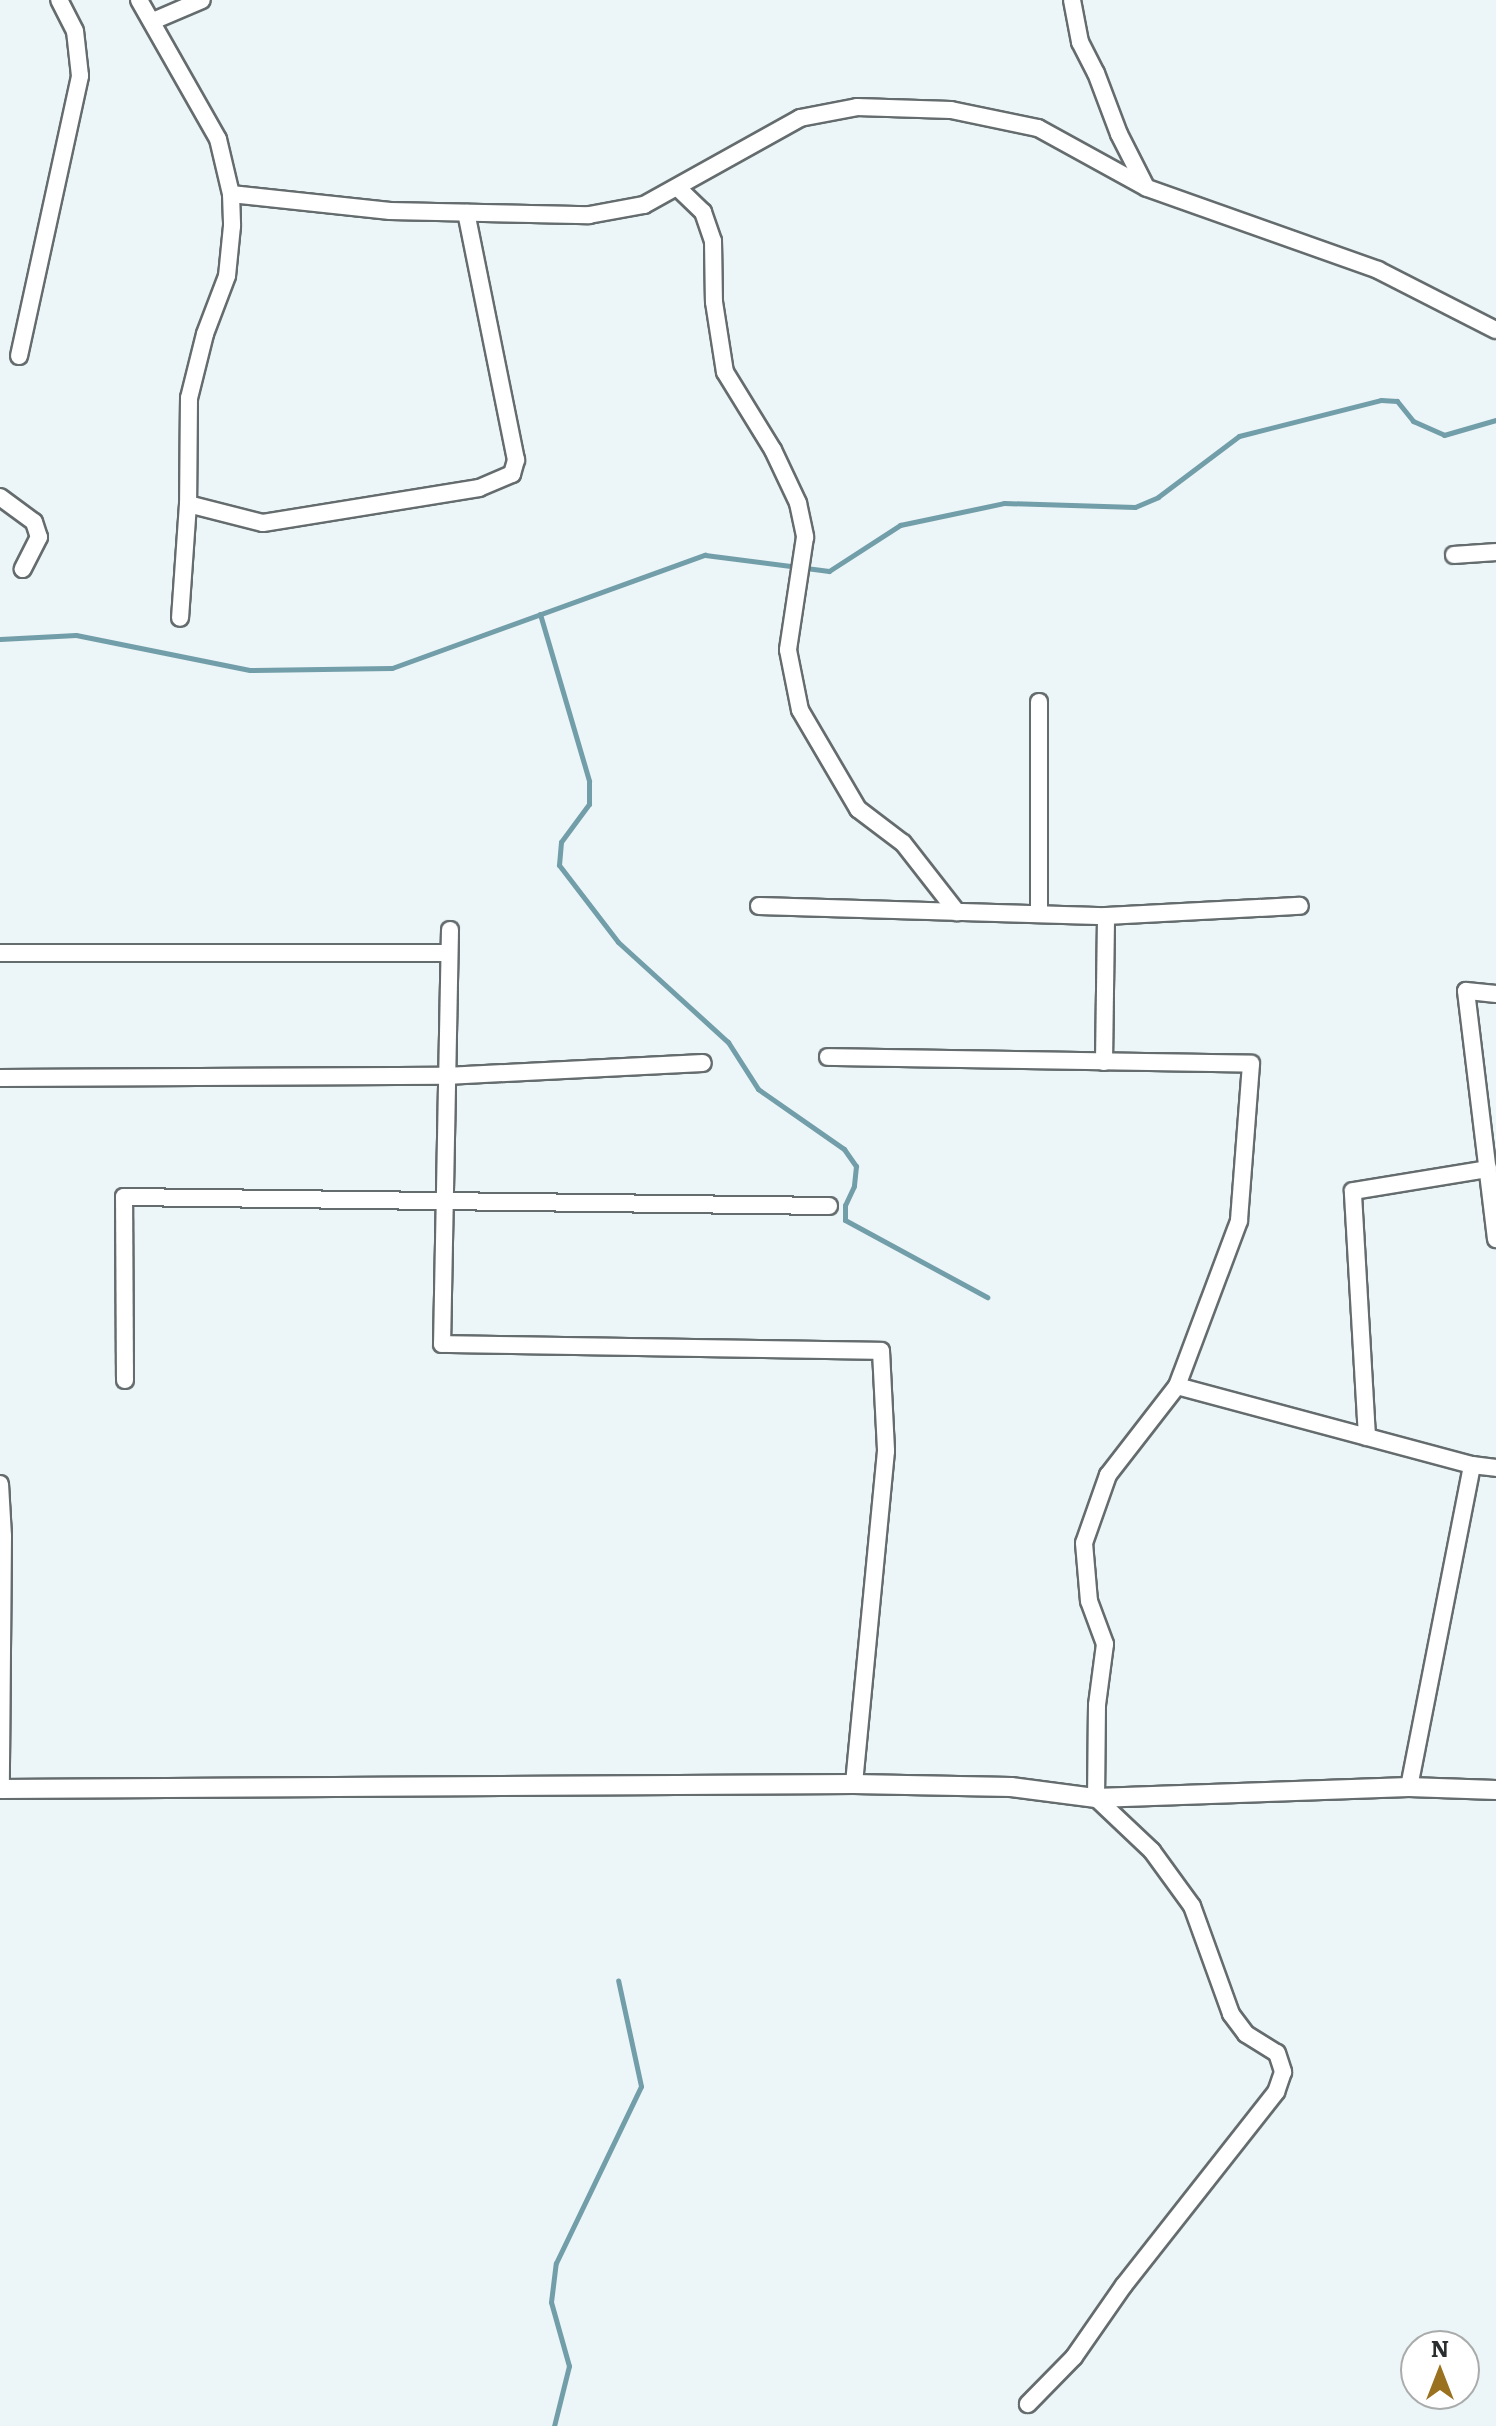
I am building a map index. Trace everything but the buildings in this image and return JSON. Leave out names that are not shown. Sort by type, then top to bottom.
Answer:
[{"type":"street","points":[[19,356],[80,76],[75,31],[59,0]]},
{"type":"street","points":[[139,0],[218,139],[231,194],[232,226],[227,276],[205,334],[189,398],[188,504],[180,618]]},
{"type":"street","points":[[153,21],[202,0]]},
{"type":"street","points":[[1072,0],[1080,42],[1096,73],[1119,134],[1147,188]]},
{"type":"street","points":[[231,194],[390,211],[589,215],[644,205],[800,118],[857,107],[951,110],[1038,128],[1147,188],[1378,270],[1496,330]]},
{"type":"street","points":[[678,188],[703,212],[713,241],[714,302],[725,372],[773,450],[798,503],[805,537],[788,650],[800,710],[858,809],[903,843],[957,912]]},
{"type":"street","points":[[188,504],[263,523],[479,488],[512,474],[516,460],[466,213]]},
{"type":"street","points":[[0,497],[34,522],[39,537],[23,569]]},
{"type":"street","points":[[1454,555],[1496,552]]},
{"type":"street","points":[[1039,702],[1039,914]]},
{"type":"street","points":[[759,906],[1106,916],[1300,906]]},
{"type":"street","points":[[1104,1062],[1106,916]]},
{"type":"street","points":[[450,930],[442,1344],[881,1351],[886,1451],[854,1784]]},
{"type":"street","points":[[0,953],[449,953]]},
{"type":"street","points":[[1496,994],[1466,991],[1496,1239]]},
{"type":"street","points":[[828,1057],[1251,1064],[1239,1221],[1177,1386],[1108,1475],[1084,1543],[1089,1601],[1105,1644],[1097,1705],[1096,1798],[1152,1851],[1192,1906],[1231,2014],[1246,2034],[1277,2053],[1283,2072],[1276,2092],[1124,2285],[1074,2357],[1028,2404]]},
{"type":"street","points":[[0,1078],[446,1076],[703,1063]]},
{"type":"street","points":[[1367,1437],[1353,1191],[1488,1169]]},
{"type":"street","points":[[125,1380],[124,1197],[829,1206]]},
{"type":"street","points":[[1177,1386],[1472,1465],[1496,1468]]},
{"type":"street","points":[[1409,1787],[1472,1465]]},
{"type":"street","points":[[0,1484],[3,1536],[1,1789],[854,1784],[1011,1787],[1096,1798],[1409,1787],[1496,1790]]},
{"type":"waterway","points":[[0,639],[76,635],[250,670],[392,668],[705,555],[829,571],[900,525],[1004,503],[1135,507],[1158,497],[1239,436],[1381,400],[1397,401],[1413,421],[1444,435],[1496,420]]},
{"type":"waterway","points":[[540,614],[589,781],[589,804],[561,842],[559,865],[618,942],[728,1042],[758,1089],[844,1149],[856,1166],[854,1186],[845,1205],[845,1220],[987,1297]]},
{"type":"waterway","points":[[554,2426],[569,2366],[551,2302],[556,2263],[641,2086],[618,1980]]}]
